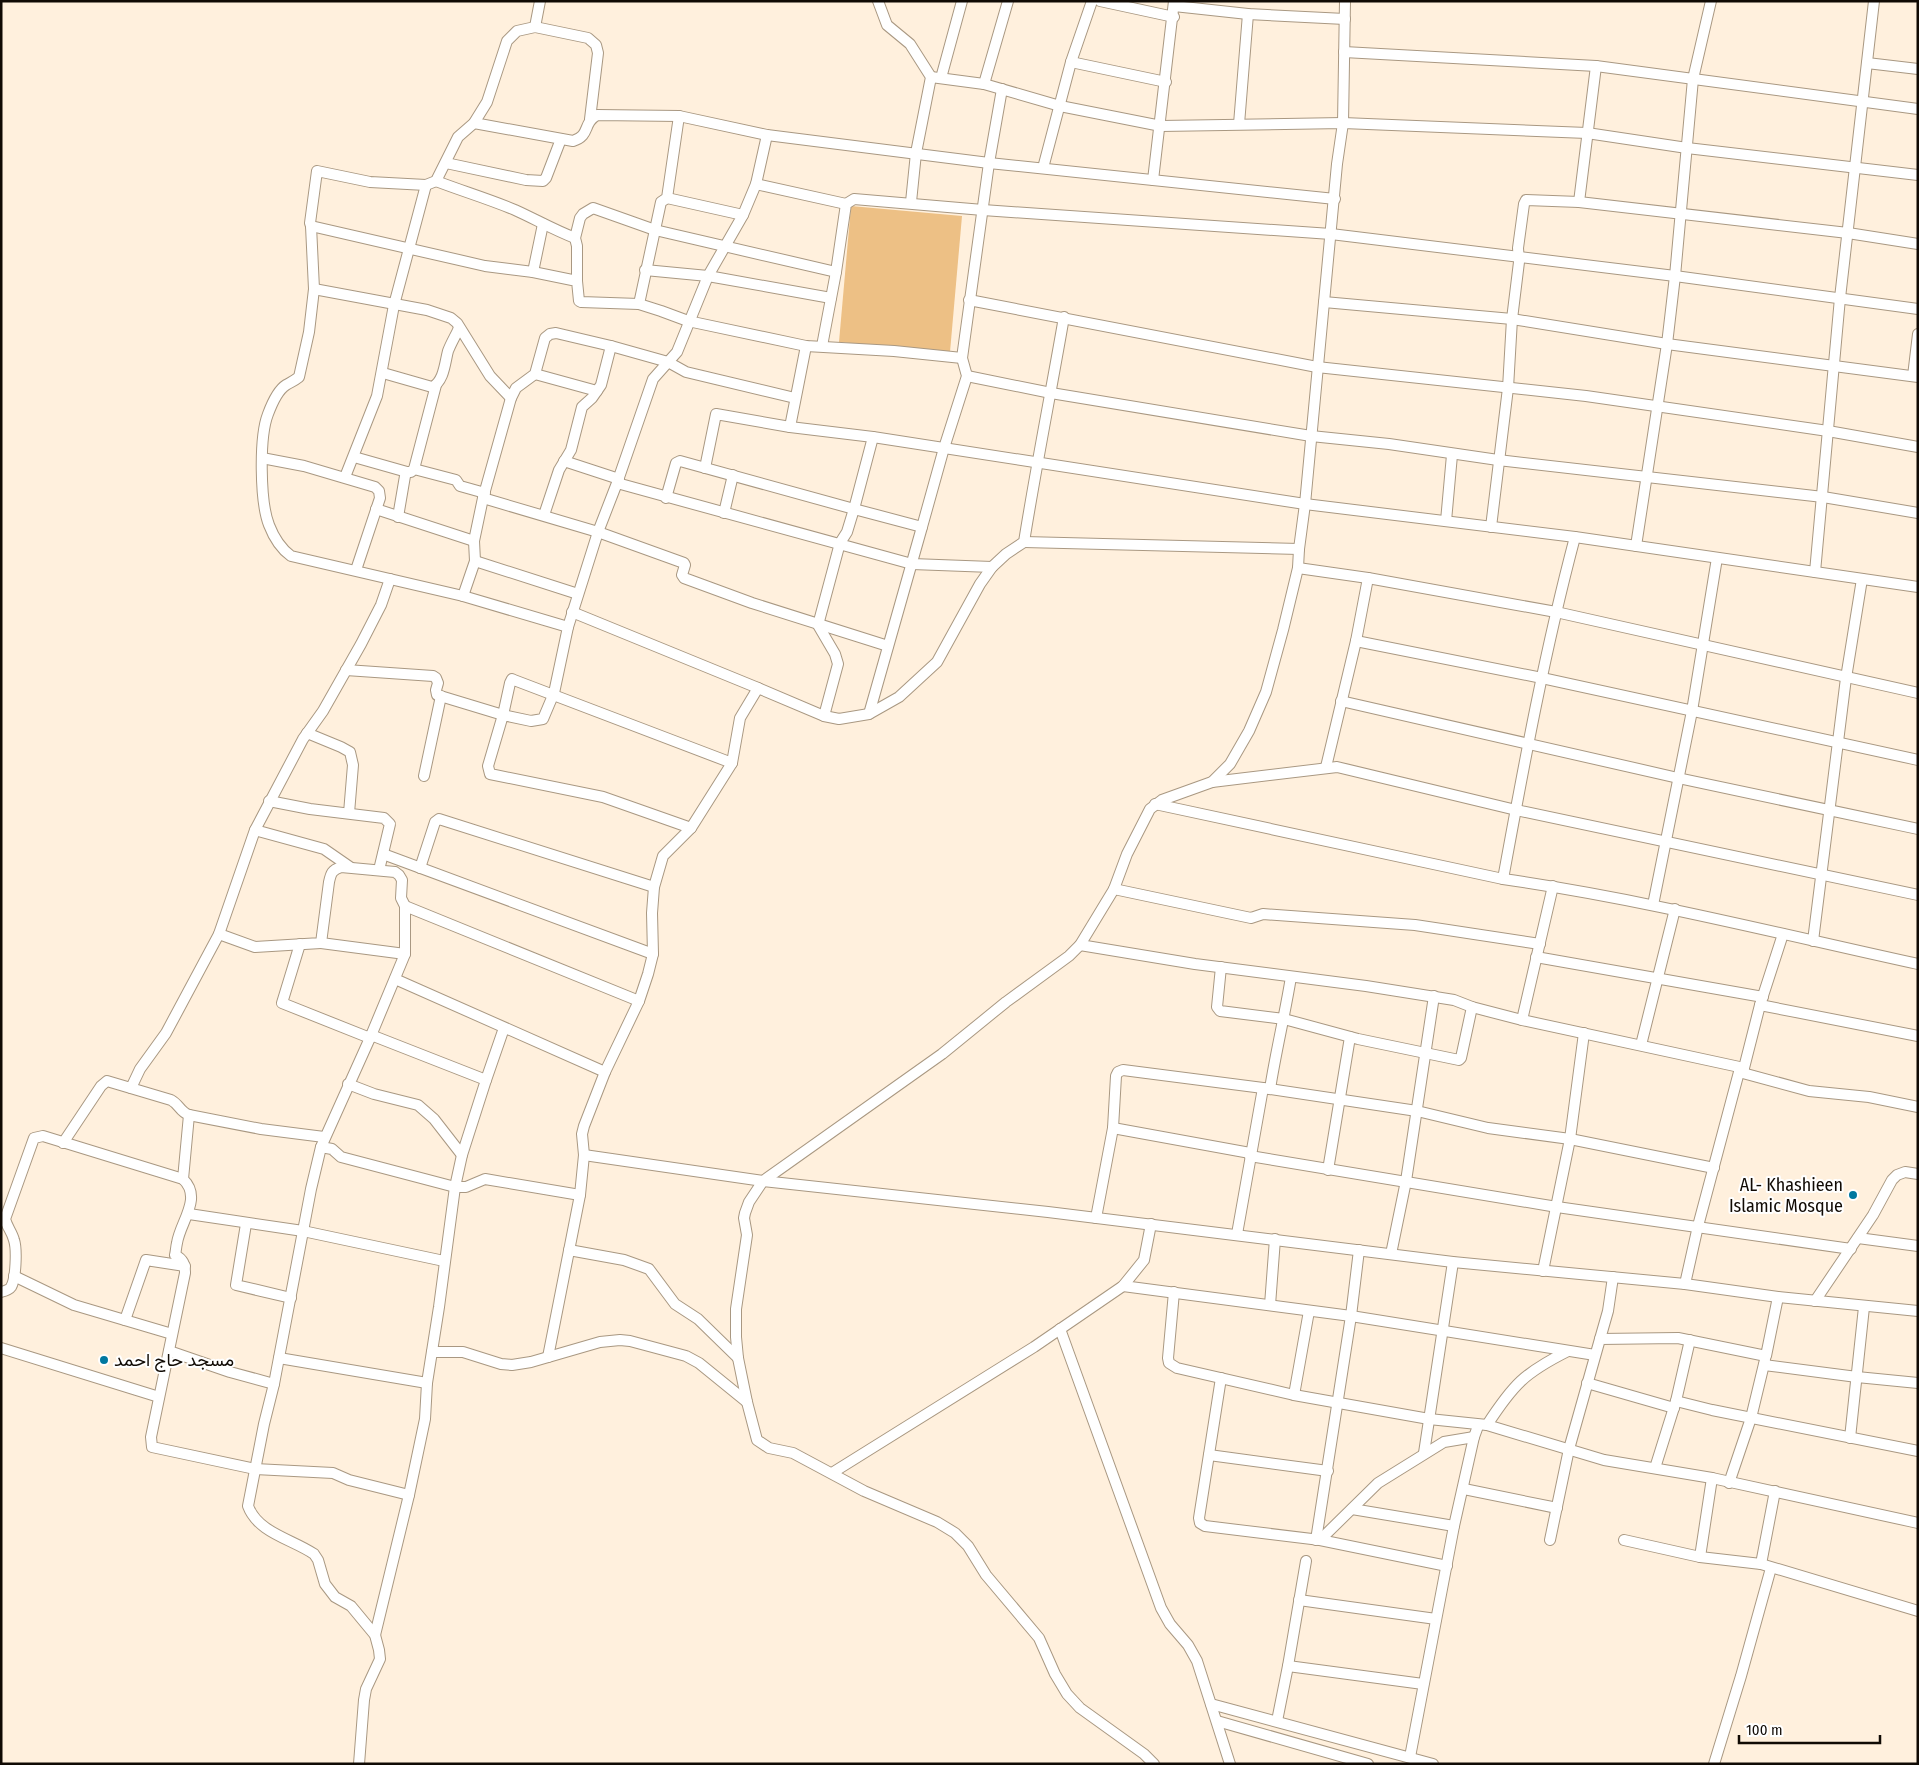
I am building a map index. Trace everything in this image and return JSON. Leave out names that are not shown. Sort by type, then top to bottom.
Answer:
[{"type":"street","points":[[535,26],[540,1]]},
{"type":"street","points":[[878,1],[887,25],[910,44],[936,78],[984,84],[1060,106],[1160,126],[1343,122],[1587,133],[1687,148],[1918,175]]},
{"type":"street","points":[[911,202],[916,153],[936,78],[962,1]]},
{"type":"street","points":[[984,84],[1008,1]]},
{"type":"street","points":[[1043,168],[1071,62],[1092,1]]},
{"type":"street","points":[[1100,1],[1174,17]]},
{"type":"street","points":[[1212,782],[1230,764],[1250,732],[1284,630],[1298,568],[1343,122],[1345,1]]},
{"type":"street","points":[[1636,546],[1667,344],[1694,79],[1711,1]]},
{"type":"street","points":[[1815,572],[1840,298],[1874,1]]},
{"type":"street","points":[[1153,180],[1174,17],[1174,3],[1248,14],[1345,19]]},
{"type":"street","points":[[1239,124],[1248,14]]},
{"type":"street","points":[[345,477],[378,396],[394,305],[409,247],[431,183],[446,163],[458,137],[474,123],[487,102],[507,41],[517,31],[535,26],[588,38],[596,45],[598,53],[590,119],[584,135],[579,139],[573,141],[474,123]]},
{"type":"street","points":[[1344,52],[1596,66],[1918,109]]},
{"type":"street","points":[[1071,62],[1166,82]]},
{"type":"street","points":[[1867,63],[1918,69]]},
{"type":"street","points":[[1579,202],[1596,66]]},
{"type":"street","points":[[869,714],[944,448],[967,376],[962,358],[969,300],[989,162],[1002,89]]},
{"type":"street","points":[[590,119],[597,115],[616,114],[679,116],[767,135],[989,162],[1335,199]]},
{"type":"street","points":[[667,198],[679,116]]},
{"type":"street","points":[[346,670],[433,676],[438,683],[436,693],[441,696],[503,715],[531,721],[543,719],[554,694],[572,612],[598,532],[618,481],[653,379],[677,352],[688,321],[708,276],[743,214],[756,184],[767,135]]},
{"type":"street","points":[[446,163],[526,180],[543,181],[546,178],[561,139]]},
{"type":"street","points":[[568,627],[463,596],[291,556],[283,551],[269,524],[264,506],[262,458],[264,428],[268,414],[285,385],[295,381],[298,377],[310,332],[314,289],[312,226],[310,223],[317,171],[370,182],[431,183],[499,203],[574,238]]},
{"type":"street","points":[[756,184],[846,204]]},
{"type":"street","points":[[638,304],[661,202],[667,198],[743,214]]},
{"type":"street","points":[[822,346],[832,298],[846,204],[854,198],[983,210],[1331,234],[1675,276],[1918,309]]},
{"type":"street","points":[[1491,527],[1508,388],[1512,319],[1519,257],[1518,248],[1526,200],[1579,202],[1848,233],[1918,244]]},
{"type":"street","points":[[836,272],[654,230],[593,208],[580,218],[574,238],[577,246],[577,281],[579,301],[581,302],[638,304],[688,321],[806,346],[962,358]]},
{"type":"street","points":[[533,272],[543,224]]},
{"type":"street","points":[[312,226],[485,266],[533,272],[577,281]]},
{"type":"street","points":[[645,270],[708,276],[832,298]]},
{"type":"street","points":[[314,289],[427,310],[452,318],[490,376],[511,398]]},
{"type":"street","points":[[969,300],[1317,367],[1656,406],[1828,431],[1918,447]]},
{"type":"street","points":[[1324,302],[1512,319],[1667,344],[1915,376],[1918,334]]},
{"type":"street","points":[[1024,542],[1036,463],[1051,393],[1064,317]]},
{"type":"street","points":[[398,517],[410,470],[436,386],[443,371],[449,349],[460,328]]},
{"type":"street","points":[[463,596],[475,561],[474,541],[484,496],[511,398],[516,388],[535,374],[545,338],[550,334],[556,333],[611,346],[668,362],[686,372],[795,398]]},
{"type":"street","points":[[544,515],[558,470],[571,450],[582,407],[601,385],[611,346]]},
{"type":"street","points":[[790,427],[806,346]]},
{"type":"street","points":[[383,373],[432,387],[436,386]]},
{"type":"street","points":[[535,374],[597,391]]},
{"type":"street","points":[[967,376],[1051,393],[1311,436],[1389,444],[1452,455],[1823,497],[1918,512]]},
{"type":"street","points":[[705,468],[716,414],[790,427],[872,437],[1305,504],[1575,537],[1918,587]]},
{"type":"street","points":[[824,716],[838,664],[835,654],[818,625],[840,543],[847,532],[854,509],[872,437]]},
{"type":"street","points":[[1446,521],[1452,455]]},
{"type":"street","points":[[354,457],[456,480],[460,486],[484,496],[598,532],[684,562],[682,575],[684,578],[719,592],[888,646]]},
{"type":"street","points":[[262,458],[304,466],[345,477],[375,487],[379,491],[380,498],[356,570]]},
{"type":"street","points":[[564,461],[666,498],[840,543],[912,564],[992,568]]},
{"type":"street","points":[[666,498],[676,463],[685,461],[922,527]]},
{"type":"street","points":[[724,513],[733,475]]},
{"type":"street","points":[[376,509],[474,541]]},
{"type":"street","points":[[1503,879],[1528,743],[1556,612],[1575,537]]},
{"type":"street","points":[[572,612],[824,716],[840,719],[869,714],[899,697],[938,662],[980,584],[1006,554],[1024,542],[1299,549]]},
{"type":"street","points":[[1653,905],[1692,711],[1717,558]]},
{"type":"street","points":[[475,561],[578,594]]},
{"type":"street","points":[[1298,568],[1368,578],[1556,612],[1918,693]]},
{"type":"street","points":[[1326,767],[1356,641],[1368,578]]},
{"type":"street","points":[[131,1088],[140,1069],[166,1033],[219,934],[255,830],[307,733],[346,670],[381,604],[390,579]]},
{"type":"street","points":[[1813,941],[1846,678],[1862,579]]},
{"type":"street","points":[[1356,641],[1542,678],[1918,760]]},
{"type":"street","points":[[691,828],[603,797],[490,774],[488,766],[512,680],[554,694],[732,763]]},
{"type":"street","points":[[548,1357],[580,1195],[584,1155],[582,1134],[605,1072],[639,1001],[653,954],[652,912],[654,887],[662,856],[691,828],[732,763],[740,718],[758,688]]},
{"type":"street","points":[[424,776],[441,696]]},
{"type":"street","points":[[1342,701],[1678,778],[1918,829]]},
{"type":"street","points":[[307,733],[350,752],[353,765],[349,813]]},
{"type":"street","points":[[1154,1764],[1144,1754],[1087,1713],[1067,1694],[1054,1674],[1039,1638],[986,1575],[968,1546],[955,1532],[864,1491],[793,1453],[763,1446],[757,1440],[746,1402],[738,1358],[736,1309],[747,1235],[744,1218],[749,1202],[763,1181],[942,1054],[1006,1002],[1069,956],[1080,945],[1114,890],[1127,854],[1150,809],[1155,804],[1212,782],[1326,767],[1337,768],[1516,810],[1918,895]]},
{"type":"street","points":[[269,801],[388,820],[390,824],[379,870]]},
{"type":"street","points":[[1155,804],[1503,879],[1552,886],[1675,909],[1918,964]]},
{"type":"street","points":[[420,868],[435,822],[440,819],[654,887]]},
{"type":"street","points":[[255,830],[324,849],[351,867]]},
{"type":"street","points":[[383,854],[653,954]]},
{"type":"street","points":[[320,943],[330,874],[334,869],[341,866],[395,872],[399,875],[402,880],[401,898],[405,906],[405,954],[371,1037],[322,1142],[248,1506],[250,1512],[272,1532],[314,1554],[318,1560],[325,1584],[335,1597],[351,1606],[375,1635]]},
{"type":"street","points":[[1522,1020],[1552,886]]},
{"type":"street","points":[[1114,890],[1251,918],[1263,914],[1415,925],[1540,944]]},
{"type":"street","points":[[405,906],[639,1001]]},
{"type":"street","points":[[1641,1045],[1675,909]]},
{"type":"street","points":[[219,934],[255,947],[320,943],[405,954]]},
{"type":"street","points":[[1685,1284],[1714,1168],[1783,934]]},
{"type":"street","points":[[300,944],[282,1003],[486,1080]]},
{"type":"street","points":[[1080,945],[1221,967],[1434,996],[1454,1000],[1472,1008],[1641,1045],[1742,1070],[1809,1091],[1869,1097],[1918,1107]]},
{"type":"street","points":[[1536,957],[1762,1001],[1918,1036]]},
{"type":"street","points":[[1221,967],[1218,1010],[1284,1019],[1350,1037],[1460,1060],[1472,1008]]},
{"type":"street","points":[[1237,1234],[1250,1155],[1284,1019],[1291,977]]},
{"type":"street","points":[[395,979],[605,1072]]},
{"type":"street","points":[[1391,1254],[1406,1181],[1434,996]]},
{"type":"street","points":[[359,1764],[366,1689],[380,1659],[375,1635],[409,1495],[425,1419],[427,1383],[454,1188],[462,1155],[504,1028]]},
{"type":"street","points":[[1543,1271],[1570,1139],[1584,1033]]},
{"type":"street","points":[[1328,1170],[1350,1037]]},
{"type":"street","points":[[1096,1218],[1113,1128],[1116,1076],[1120,1070],[1267,1088],[1417,1111],[1488,1128],[1570,1139],[1714,1168]]},
{"type":"street","points":[[63,1143],[104,1083],[112,1081],[171,1100],[176,1103],[183,1113],[189,1115],[322,1142],[341,1158],[454,1188],[486,1179],[580,1195]]},
{"type":"street","points":[[348,1084],[374,1094],[418,1105],[434,1119],[462,1155]]},
{"type":"street","points":[[183,1179],[189,1115]]},
{"type":"street","points":[[1113,1128],[1328,1170],[1406,1181],[1557,1207],[1851,1249]]},
{"type":"street","points":[[1,1292],[11,1286],[14,1276],[15,1241],[5,1219],[32,1140],[38,1136],[183,1179],[191,1190],[189,1214],[177,1243],[175,1255],[181,1258],[184,1266],[151,1437],[152,1447],[255,1469],[332,1473],[350,1480],[409,1495]]},
{"type":"street","points":[[584,1155],[763,1181],[1237,1234],[1453,1262],[1685,1284],[1864,1307],[1918,1311]]},
{"type":"street","points":[[1815,1301],[1858,1238],[1892,1180],[1897,1175],[1905,1172],[1918,1174]]},
{"type":"street","points":[[189,1214],[303,1231],[444,1261]]},
{"type":"street","points":[[246,1224],[236,1286],[291,1298]]},
{"type":"street","points":[[832,1473],[1060,1329],[1123,1286],[1144,1260],[1151,1224]]},
{"type":"street","points":[[1858,1238],[1918,1246]]},
{"type":"street","points":[[1270,1305],[1275,1239]]},
{"type":"street","points":[[569,1250],[624,1260],[648,1270],[676,1304],[698,1319],[738,1358]]},
{"type":"street","points":[[1318,1540],[1359,1250]]},
{"type":"street","points":[[125,1320],[146,1260],[184,1266]]},
{"type":"street","points":[[1424,1453],[1453,1262]]},
{"type":"street","points":[[14,1276],[74,1305],[172,1334]]},
{"type":"street","points":[[1550,1540],[1569,1450],[1608,1311],[1613,1277]]},
{"type":"street","points":[[1123,1286],[1351,1316],[1595,1355]]},
{"type":"street","points":[[1174,1292],[1168,1358],[1169,1363],[1177,1368],[1294,1395],[1429,1419],[1483,1426],[1604,1460],[1712,1478],[1918,1523]]},
{"type":"street","points":[[1729,1483],[1751,1418],[1778,1297]]},
{"type":"street","points":[[1850,1438],[1864,1307]]},
{"type":"street","points":[[1294,1395],[1308,1311]]},
{"type":"street","points":[[1060,1329],[1161,1608],[1170,1624],[1188,1645],[1198,1661],[1230,1764]]},
{"type":"street","points":[[1600,1339],[1663,1338],[1690,1340],[1765,1360],[1857,1377],[1918,1383]]},
{"type":"street","points":[[432,1352],[463,1352],[501,1364],[531,1362],[574,1349],[620,1340],[652,1346],[686,1356],[699,1363],[746,1402]]},
{"type":"street","points":[[1655,1468],[1675,1404],[1690,1340]]},
{"type":"street","points":[[1,1348],[159,1398]]},
{"type":"street","points":[[168,1351],[230,1372],[274,1384]]},
{"type":"street","points":[[1410,1757],[1454,1526],[1464,1489],[1474,1437],[1515,1385],[1545,1362],[1568,1351]]},
{"type":"street","points":[[279,1358],[427,1383]]},
{"type":"street","points":[[1221,1378],[1199,1518],[1200,1523],[1205,1526],[1318,1540],[1447,1566]]},
{"type":"street","points":[[1587,1383],[1675,1404],[1918,1451]]},
{"type":"street","points":[[1318,1540],[1378,1483],[1444,1442],[1474,1437]]},
{"type":"street","points":[[1209,1455],[1328,1471]]},
{"type":"street","points":[[1700,1557],[1712,1478]]},
{"type":"street","points":[[1464,1489],[1557,1508]]},
{"type":"street","points":[[1714,1764],[1744,1667],[1766,1566],[1775,1491]]},
{"type":"street","points":[[1352,1509],[1454,1526]]},
{"type":"street","points":[[1624,1540],[1700,1557],[1766,1566],[1918,1611]]},
{"type":"street","points":[[1277,1721],[1306,1561]]},
{"type":"street","points":[[1300,1600],[1436,1619]]},
{"type":"street","points":[[1288,1666],[1423,1684]]},
{"type":"street","points":[[1211,1704],[1433,1764]]},
{"type":"street","points":[[1216,1721],[1368,1764]]},
{"type":"shaded area","points":[[851,206],[962,216],[950,352],[839,342]]},
{"type":"place","name":"AL- Khashieen Islamic Mosque","points":[[1853,1195]]},
{"type":"place","name":"مسجد حاج احمد","points":[[104,1360]]}]
